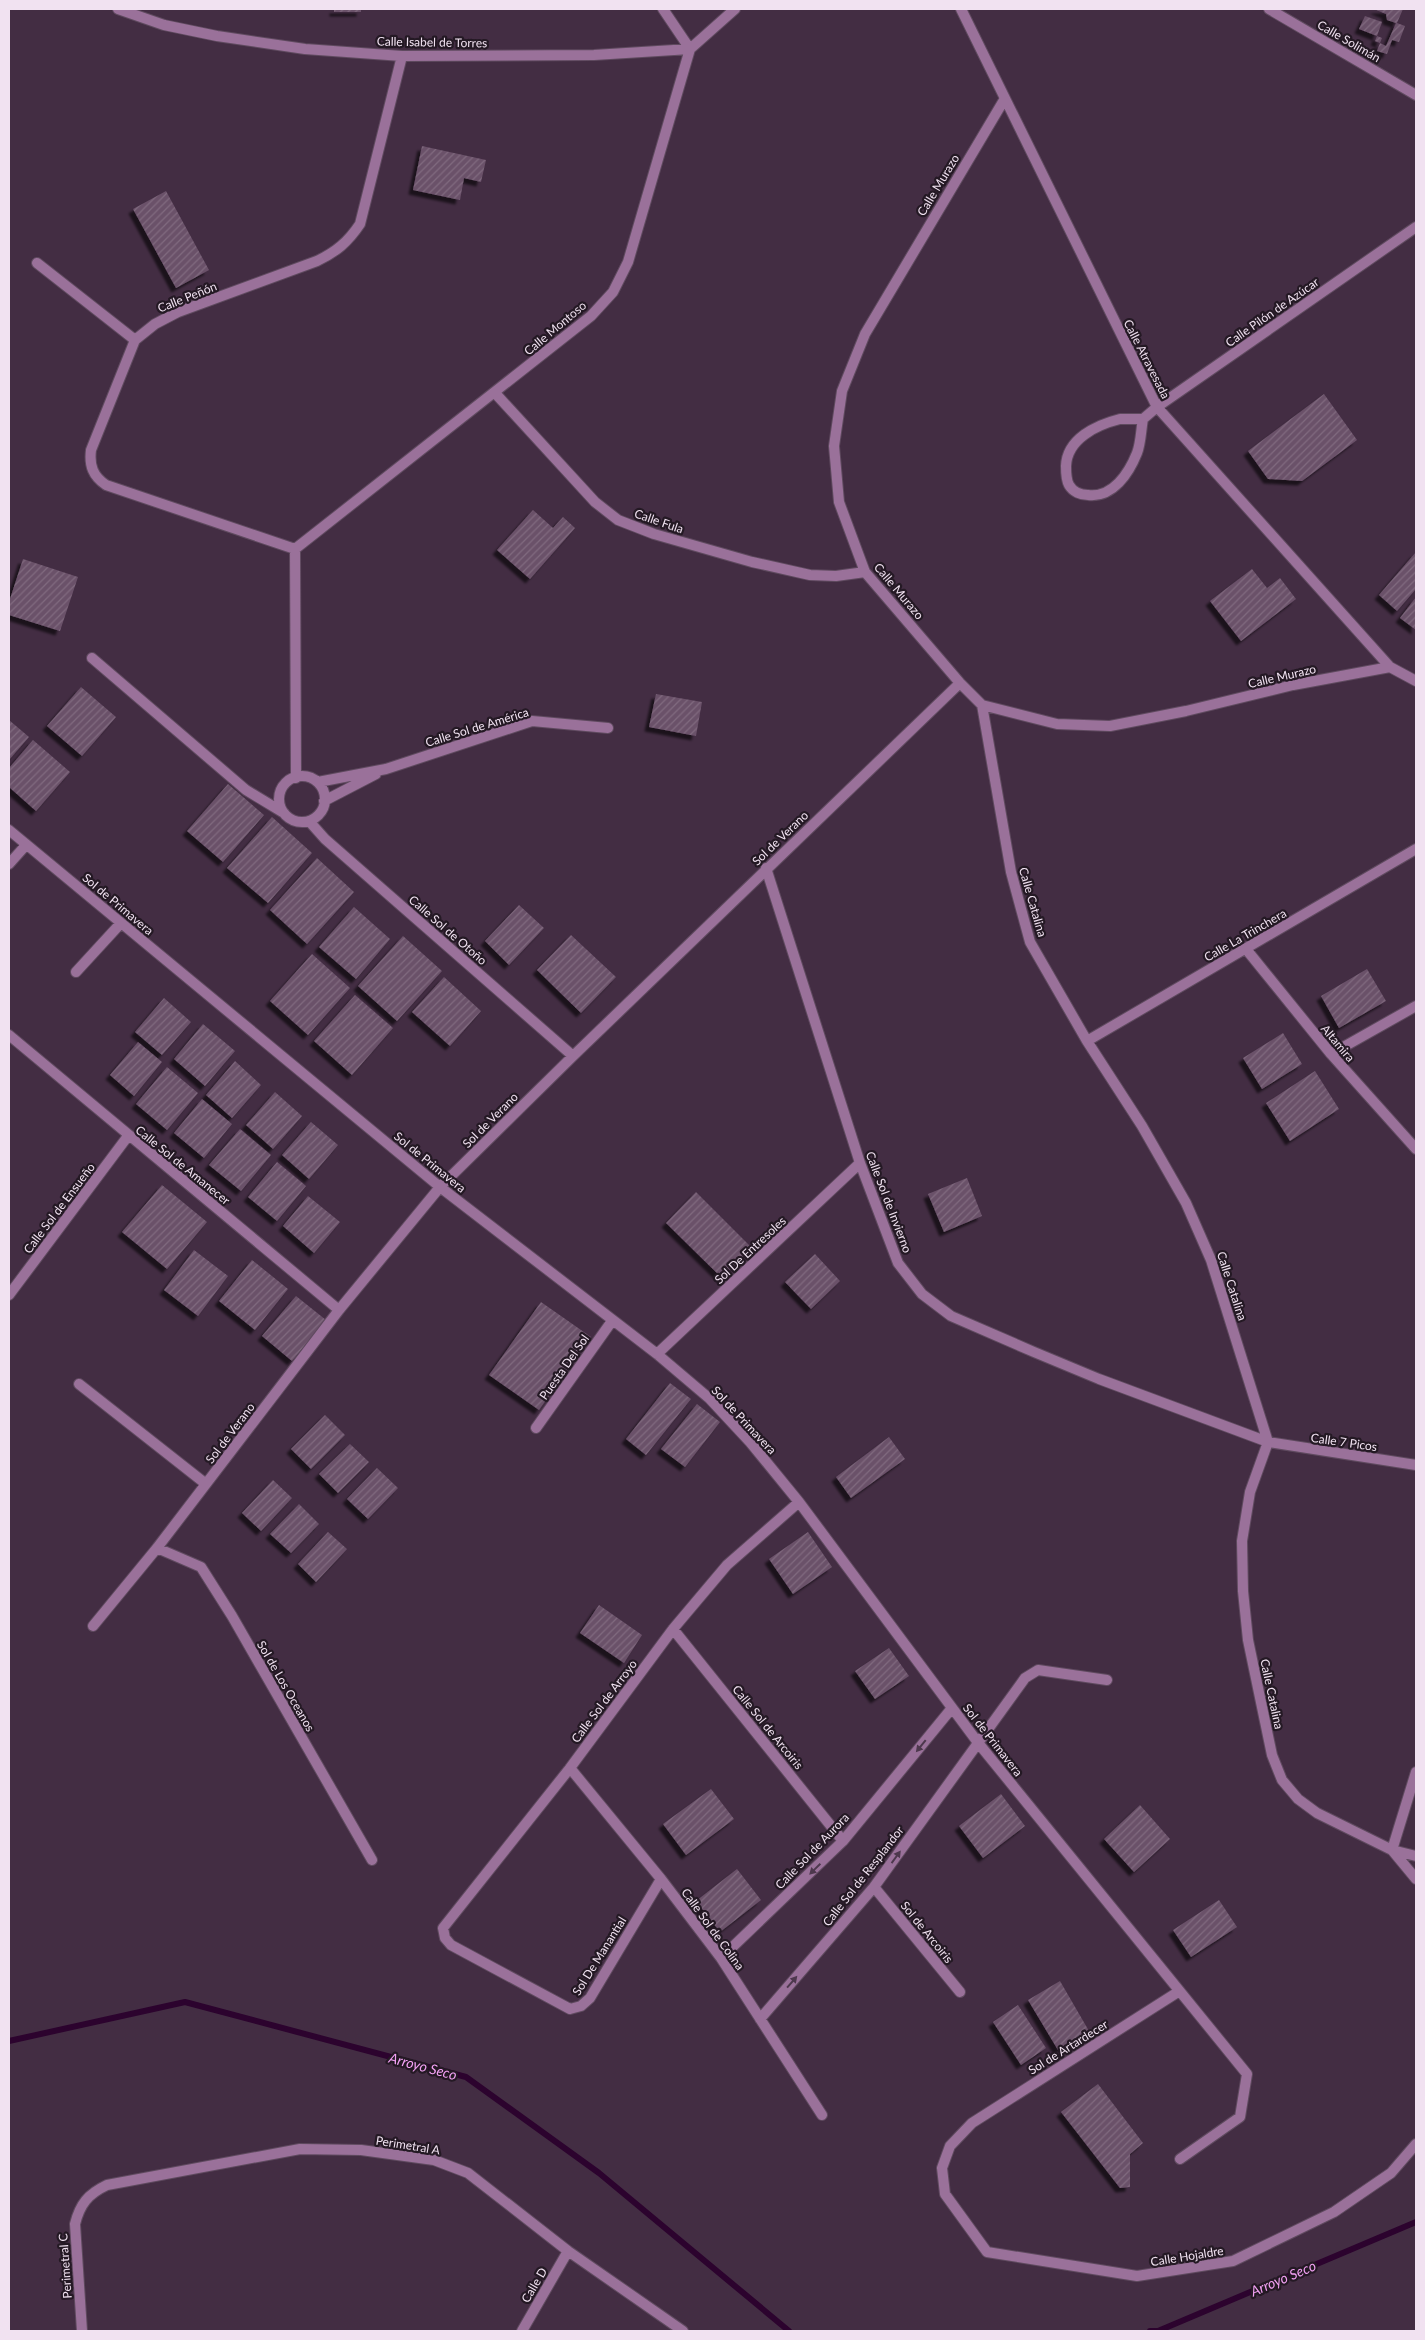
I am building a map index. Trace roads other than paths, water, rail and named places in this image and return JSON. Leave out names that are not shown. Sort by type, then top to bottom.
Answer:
[{"type":"street","name":"Calle Isabel de Torres","points":[[118,9],[164,25],[217,36],[305,49],[402,56],[594,55],[690,49]]},
{"type":"street","points":[[663,9],[690,49],[735,9]]},
{"type":"street","name":"Calle Atravesada","points":[[960,9],[1157,407],[1390,667],[1416,681]]},
{"type":"street","name":"Calle Solimán","points":[[1269,9],[1416,95]]},
{"type":"street","name":"Calle Montoso","points":[[294,549],[591,316],[613,292],[628,262],[637,236],[690,49]]},
{"type":"street","name":"Calle Peñón","points":[[134,340],[155,324],[178,312],[317,262],[334,253],[349,240],[360,224],[402,56]]},
{"type":"street","name":"Calle Murazo","points":[[1004,100],[865,334],[842,391],[834,446],[839,502],[865,572],[960,683],[982,705],[1058,724],[1110,726],[1186,711],[1293,685],[1390,667]]},
{"type":"street","name":"Calle Pilón de Azúcar","points":[[1143,419],[1157,407],[1416,228]]},
{"type":"street","points":[[37,263],[134,340],[91,450],[91,466],[94,474],[106,486],[294,549],[296,778]]},
{"type":"street","name":"Calle Fula","points":[[495,393],[595,502],[618,520],[654,534],[752,562],[810,575],[836,576],[865,572]]},
{"type":"street","points":[[1120,419],[1143,419],[1137,452],[1124,476],[1109,492],[1095,496],[1080,495],[1069,485],[1066,471],[1067,456],[1078,439],[1103,423],[1120,419]]},
{"type":"street","points":[[92,658],[246,790],[294,821],[309,821],[322,811],[324,801],[322,789],[318,782],[303,776],[288,781],[280,793],[284,813]]},
{"type":"street","name":"Sol de Verano","points":[[93,1626],[157,1548],[339,1310],[440,1187],[766,868],[960,683]]},
{"type":"street","name":"Calle Catalina","points":[[982,705],[1011,872],[1030,942],[1087,1041],[1142,1126],[1200,1232],[1211,1260],[1268,1442],[1250,1492],[1242,1541],[1243,1591],[1248,1640],[1272,1755],[1282,1780],[1298,1799],[1317,1813],[1392,1850]]},
{"type":"street","name":"Calle Sol de América","points":[[318,782],[386,769],[532,722],[608,728]]},
{"type":"street","name":"Calle Sol de América","points":[[324,801],[386,769]]},
{"type":"street","name":"Calle Sol de Otoño","points":[[309,821],[325,839],[573,1056]]},
{"type":"street","name":"Sol de Primavera","points":[[9,830],[440,1187],[657,1354],[710,1400],[750,1442],[799,1502],[979,1744],[1178,1992],[1247,2074],[1240,2117],[1180,2159]]},
{"type":"street","points":[[9,864],[26,845]]},
{"type":"street","name":"Calle La Trinchera","points":[[1087,1041],[1416,849]]},
{"type":"street","name":"Calle Sol de Invierno","points":[[766,868],[860,1163],[898,1263],[922,1294],[951,1316],[1099,1379],[1268,1442]]},
{"type":"street","points":[[76,972],[121,923]]},
{"type":"street","name":"Altamira","points":[[1246,949],[1331,1054],[1416,1149]]},
{"type":"street","points":[[1331,1054],[1416,1006]]},
{"type":"street","name":"Calle Sol de Amanecer","points":[[10,1038],[339,1310]]},
{"type":"street","name":"Calle Sol de Ensueño","points":[[9,1295],[128,1136]]},
{"type":"street","name":"Sol De Entresoles","points":[[657,1354],[860,1163]]},
{"type":"street","name":"Puesta Del Sol","points":[[536,1428],[612,1321]]},
{"type":"street","points":[[79,1384],[206,1484]]},
{"type":"street","name":"Calle 7 Picos","points":[[1268,1442],[1416,1465]]},
{"type":"street","name":"Calle Sol de Arroyo","points":[[443,1928],[570,1768],[673,1629],[727,1565],[799,1502]]},
{"type":"street","name":"Sol de Los Oceanos","points":[[157,1548],[201,1568],[232,1616],[372,1860]]},
{"type":"street","name":"Calle Sol de Arcoiris","points":[[673,1629],[844,1841]]},
{"type":"street","name":"Calle Sol de Resplandor","points":[[760,2019],[874,1887],[1031,1673],[1038,1670],[1107,1680]]},
{"type":"street","name":"Calle Sol de Aurora","points":[[722,1958],[844,1841],[952,1708]]},
{"type":"street","name":"Calle Sol de Colina","points":[[570,1768],[661,1879],[722,1958],[822,2115]]},
{"type":"street","points":[[1392,1850],[1416,1772]]},
{"type":"street","points":[[1392,1850],[1416,1856]]},
{"type":"street","points":[[1392,1850],[1416,1879]]},
{"type":"street","name":"Sol De Manantial","points":[[443,1928],[445,1938],[451,1945],[570,2009],[581,2006],[590,1998],[661,1879]]},
{"type":"street","name":"Sol de Arcoiris","points":[[874,1887],[960,1992]]},
{"type":"street","name":"Sol de Artardecer","points":[[987,2252],[945,2194],[942,2168],[950,2146],[972,2123],[1178,1992]]},
{"type":"street","name":"Calle Hojaldre","points":[[987,2252],[1137,2276],[1233,2261],[1334,2212],[1391,2173],[1416,2144]]},
{"type":"street","name":"Perimetral A","points":[[84,2200],[94,2191],[107,2185],[300,2149],[361,2150],[434,2160],[468,2174],[568,2251],[682,2331]]},
{"type":"street","name":"Perimetral C","points":[[82,2331],[75,2224],[84,2200]]},
{"type":"street","name":"Calle D","points":[[522,2331],[568,2251]]},
{"type":"waterway","name":"Arroyo Seco","points":[[9,2041],[185,2002],[466,2077],[599,2173],[789,2331]]},
{"type":"waterway","name":"Arroyo Seco","points":[[1150,2331],[1158,2331],[1416,2222]]}]
